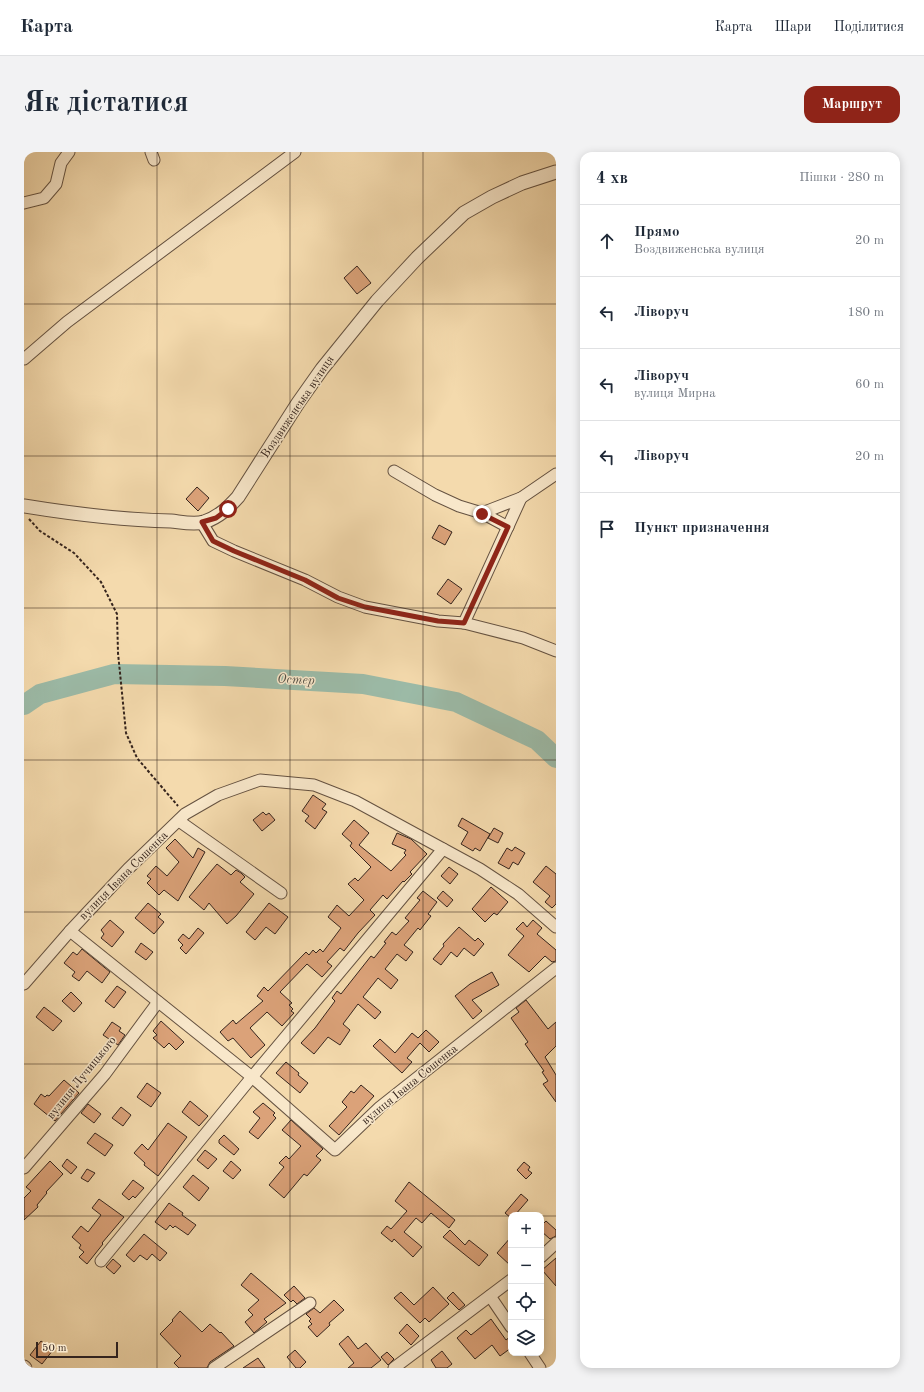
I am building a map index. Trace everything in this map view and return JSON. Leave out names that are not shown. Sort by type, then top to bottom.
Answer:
[{"type":"street","points":[[24,203],[44,198],[56,184],[61,163],[69,152]]},
{"type":"street","points":[[24,359],[67,322],[295,152]]},
{"type":"street","name":"Воздвиженська вулиця","points":[[24,506],[68,514],[129,520],[202,522],[216,518],[228,509],[238,497],[298,403],[322,369],[377,301],[417,258],[464,214],[492,196],[522,183],[556,172]]},
{"type":"street","points":[[394,471],[435,495],[459,506],[482,514],[508,527]]},
{"type":"street","points":[[482,514],[521,498],[555,478]]},
{"type":"street","points":[[464,623],[521,498]]},
{"type":"street","points":[[202,522],[213,541],[305,580],[338,598],[365,607],[438,621],[464,623],[523,638],[556,651]]},
{"type":"street","name":"вулиця Івана Сошенка","points":[[24,984],[70,931],[128,869],[182,817],[218,795],[260,780],[314,785],[355,801],[480,869],[518,894],[556,927]]},
{"type":"street","points":[[182,817],[281,893]]},
{"type":"street","points":[[101,1260],[443,849]]},
{"type":"street","name":"вулиця Івана Сошенка","points":[[70,931],[252,1077],[335,1150],[380,1107],[556,968]]},
{"type":"street","name":"вулиця Лучицького","points":[[24,1168],[105,1074],[158,1002]]},
{"type":"street","points":[[544,1254],[556,1243]]},
{"type":"street","points":[[394,1368],[508,1282]]},
{"type":"street","points":[[490,1296],[508,1322]]},
{"type":"street","points":[[214,1368],[310,1303]]},
{"type":"street","points":[[532,1356],[540,1368]]},
{"type":"path","points":[[24,514],[40,531],[74,553],[101,582],[117,614],[118,653],[126,733],[137,758],[182,817]]},
{"type":"building","points":[[357,266],[371,283],[357,294],[344,278]]},
{"type":"building","points":[[197,487],[209,498],[198,511],[186,499]]},
{"type":"building","points":[[439,525],[452,532],[445,545],[432,538]]},
{"type":"building","points":[[448,579],[462,589],[451,604],[437,594]]},
{"type":"building","points":[[313,795],[326,804],[322,809],[327,812],[315,829],[305,821],[309,816],[302,811]]},
{"type":"building","points":[[263,812],[266,815],[269,813],[275,820],[262,831],[253,820]]},
{"type":"building","points":[[462,818],[490,834],[480,851],[475,848],[473,851],[461,844],[468,832],[458,826]]},
{"type":"building","points":[[354,820],[369,833],[359,845],[391,871],[406,855],[404,853],[406,850],[392,844],[397,833],[411,839],[427,854],[410,872],[412,874],[404,882],[403,881],[387,899],[383,895],[370,910],[375,915],[344,951],[340,948],[327,962],[332,966],[322,977],[307,964],[280,992],[292,1003],[289,1005],[293,1009],[291,1011],[294,1013],[282,1026],[267,1012],[250,1028],[265,1045],[251,1058],[233,1038],[228,1041],[220,1032],[233,1020],[236,1024],[263,1001],[257,996],[264,987],[268,991],[306,952],[309,955],[313,950],[316,953],[320,949],[323,952],[341,928],[328,917],[337,905],[349,916],[364,900],[348,884],[355,878],[358,881],[371,867],[350,846],[352,843],[342,834]]},
{"type":"building","points":[[494,828],[503,833],[498,843],[488,838]]},
{"type":"building","points":[[175,839],[193,858],[198,848],[205,852],[178,901],[164,890],[159,895],[147,883],[151,879],[147,876],[156,866],[167,876],[179,862],[166,848]]},
{"type":"building","points":[[515,847],[525,853],[518,865],[513,862],[509,869],[498,863],[507,848],[512,851]]},
{"type":"building","points":[[217,864],[231,875],[236,870],[241,873],[245,877],[240,882],[254,894],[236,916],[227,924],[209,903],[204,910],[189,897]]},
{"type":"building","points":[[546,866],[556,874],[556,904],[552,908],[545,902],[550,896],[533,882]]},
{"type":"building","points":[[449,867],[458,874],[450,884],[441,876]]},
{"type":"building","points":[[491,887],[508,902],[497,915],[494,913],[485,922],[472,909]]},
{"type":"building","points":[[423,891],[437,902],[428,914],[431,916],[420,930],[418,928],[404,945],[413,952],[406,961],[397,954],[385,969],[398,980],[391,989],[378,978],[363,997],[381,1012],[375,1019],[358,1004],[343,1024],[350,1030],[340,1045],[328,1037],[314,1054],[301,1043],[315,1028],[335,1001],[332,998],[337,991],[341,994],[371,956],[374,958],[386,943],[384,942],[392,932],[396,935],[409,921],[405,918],[420,900],[417,898]]},
{"type":"building","points":[[443,891],[453,900],[447,907],[437,898]]},
{"type":"building","points":[[148,903],[161,914],[158,917],[164,922],[154,934],[135,918]]},
{"type":"building","points":[[269,903],[288,917],[275,934],[266,927],[255,940],[246,932]]},
{"type":"building","points":[[110,920],[124,932],[112,947],[101,938],[104,934],[101,930]]},
{"type":"building","points":[[533,920],[542,928],[537,934],[556,950],[556,961],[552,962],[545,956],[529,972],[508,955],[524,936],[516,929],[523,922],[527,927]]},
{"type":"building","points":[[459,927],[475,941],[478,938],[484,944],[474,956],[464,948],[457,957],[451,952],[441,965],[433,959],[444,946],[443,944]]},
{"type":"building","points":[[198,928],[204,933],[186,954],[180,948],[183,945],[178,940],[183,934],[189,939]]},
{"type":"building","points":[[141,943],[153,952],[146,960],[135,952]]},
{"type":"building","points":[[82,949],[110,972],[102,983],[87,971],[79,981],[72,976],[75,972],[64,963],[73,952],[77,955]]},
{"type":"building","points":[[492,972],[499,985],[472,1000],[482,1011],[473,1019],[455,996],[470,984]]},
{"type":"building","points":[[117,986],[126,992],[114,1008],[105,1001]]},
{"type":"building","points":[[71,992],[82,1003],[74,1012],[62,1001]]},
{"type":"building","points":[[526,1000],[548,1029],[556,1022],[556,1046],[545,1057],[556,1075],[556,1102],[543,1084],[548,1081],[542,1072],[544,1071],[525,1044],[528,1042],[511,1018],[519,1012],[516,1008]]},
{"type":"building","points":[[44,1007],[62,1021],[53,1031],[36,1017]]},
{"type":"building","points":[[161,1021],[184,1042],[176,1050],[169,1043],[164,1048],[153,1038],[157,1035],[153,1031]]},
{"type":"building","points":[[112,1022],[121,1028],[119,1031],[125,1035],[118,1045],[103,1035]]},
{"type":"building","points":[[426,1030],[439,1042],[429,1052],[420,1043],[407,1058],[412,1062],[402,1073],[373,1046],[380,1039],[395,1053],[412,1033],[418,1038]]},
{"type":"building","points":[[286,1062],[308,1083],[300,1093],[276,1073]]},
{"type":"building","points":[[64,1080],[79,1093],[55,1121],[34,1104],[41,1094],[45,1097],[47,1095],[49,1096]]},
{"type":"building","points":[[147,1083],[161,1093],[151,1107],[137,1097]]},
{"type":"building","points":[[361,1085],[374,1096],[339,1135],[329,1126],[347,1107],[342,1102],[351,1091],[354,1093]]},
{"type":"building","points":[[190,1101],[208,1116],[199,1126],[182,1112]]},
{"type":"building","points":[[263,1103],[275,1113],[273,1115],[276,1118],[258,1139],[249,1132],[260,1118],[253,1112]]},
{"type":"building","points":[[88,1104],[101,1114],[94,1123],[81,1113]]},
{"type":"building","points":[[121,1107],[131,1115],[123,1126],[112,1118]]},
{"type":"building","points":[[291,1120],[323,1149],[316,1156],[321,1160],[307,1176],[304,1174],[284,1198],[269,1185],[284,1167],[279,1163],[286,1156],[289,1159],[301,1146],[282,1130]]},
{"type":"building","points":[[168,1123],[187,1137],[158,1176],[144,1165],[145,1163],[134,1153],[142,1144],[148,1150]]},
{"type":"building","points":[[95,1133],[113,1145],[105,1156],[87,1143]]},
{"type":"building","points":[[224,1135],[239,1149],[234,1155],[219,1143],[219,1140]]},
{"type":"building","points":[[205,1150],[217,1159],[208,1169],[197,1160]]},
{"type":"building","points":[[67,1159],[77,1167],[71,1174],[62,1166]]},
{"type":"building","points":[[50,1161],[63,1174],[46,1192],[47,1193],[37,1205],[38,1207],[24,1220],[24,1198],[31,1191],[26,1187]]},
{"type":"building","points":[[231,1161],[241,1170],[233,1179],[223,1171]]},
{"type":"building","points":[[524,1162],[530,1167],[528,1170],[532,1173],[526,1179],[517,1170]]},
{"type":"building","points":[[87,1169],[95,1173],[88,1182],[81,1178]]},
{"type":"building","points":[[193,1175],[209,1188],[199,1201],[183,1187]]},
{"type":"building","points":[[133,1180],[144,1188],[135,1198],[133,1196],[129,1200],[122,1194]]},
{"type":"building","points":[[409,1182],[455,1220],[449,1228],[431,1213],[422,1223],[416,1218],[404,1232],[422,1247],[413,1257],[394,1239],[392,1242],[381,1233],[387,1226],[391,1229],[407,1211],[395,1201]]},
{"type":"building","points":[[521,1194],[528,1200],[518,1212],[508,1212],[508,1216],[505,1213]]},
{"type":"building","points":[[99,1199],[124,1217],[102,1243],[103,1244],[87,1264],[79,1257],[84,1252],[79,1248],[81,1245],[72,1237],[81,1226],[88,1232],[101,1215],[92,1208]]},
{"type":"building","points":[[169,1203],[196,1225],[188,1235],[175,1226],[173,1228],[170,1225],[166,1230],[155,1222]]},
{"type":"building","points":[[546,1221],[556,1230],[556,1236],[550,1239],[544,1234],[544,1223]]},
{"type":"building","points":[[450,1230],[465,1245],[469,1240],[488,1255],[479,1266],[443,1237]]},
{"type":"building","points":[[144,1234],[167,1253],[160,1261],[152,1254],[147,1260],[140,1255],[134,1262],[126,1255]]},
{"type":"building","points":[[508,1240],[508,1263],[497,1253]]},
{"type":"building","points":[[556,1258],[556,1286],[544,1272],[544,1268]]},
{"type":"building","points":[[113,1259],[121,1266],[114,1274],[106,1267]]},
{"type":"building","points":[[251,1273],[286,1303],[264,1319],[267,1322],[254,1333],[245,1322],[253,1315],[248,1310],[259,1300],[241,1285]]},
{"type":"building","points":[[294,1286],[305,1298],[297,1304],[293,1300],[291,1302],[284,1295]]},
{"type":"building","points":[[433,1287],[449,1304],[429,1322],[425,1318],[420,1323],[394,1298],[401,1292],[414,1305]]},
{"type":"building","points":[[453,1292],[465,1305],[459,1310],[447,1298]]},
{"type":"building","points":[[334,1300],[344,1310],[329,1323],[330,1325],[317,1337],[308,1327],[312,1324],[309,1321],[311,1319],[306,1314],[314,1308],[320,1313]]},
{"type":"building","points":[[180,1311],[202,1332],[210,1324],[220,1333],[221,1332],[234,1346],[210,1362],[207,1368],[179,1368],[174,1363],[181,1356],[160,1334],[173,1321],[172,1320]]},
{"type":"building","points":[[491,1319],[506,1340],[508,1338],[508,1350],[500,1356],[492,1345],[475,1359],[457,1338],[466,1330],[471,1335]]},
{"type":"building","points":[[407,1324],[419,1336],[411,1345],[399,1333]]},
{"type":"building","points":[[348,1336],[358,1349],[366,1343],[381,1360],[371,1368],[348,1368],[354,1363],[339,1344]]},
{"type":"building","points":[[41,1341],[53,1350],[42,1364],[30,1355]]},
{"type":"building","points":[[295,1350],[306,1362],[300,1368],[296,1368],[287,1357]]},
{"type":"building","points":[[442,1351],[452,1364],[447,1368],[436,1368],[431,1360]]},
{"type":"building","points":[[387,1352],[394,1359],[388,1365],[381,1357]]},
{"type":"building","points":[[258,1358],[265,1368],[243,1368]]},
{"type":"waterway","name":"Остер","points":[[24,705],[40,694],[114,674],[225,676],[363,684],[456,702],[537,740],[556,758]]},
{"type":"route","points":[[228,509],[216,518],[202,522],[213,541],[305,580],[338,598],[365,607],[438,621],[464,623],[508,527],[482,514]]}]
